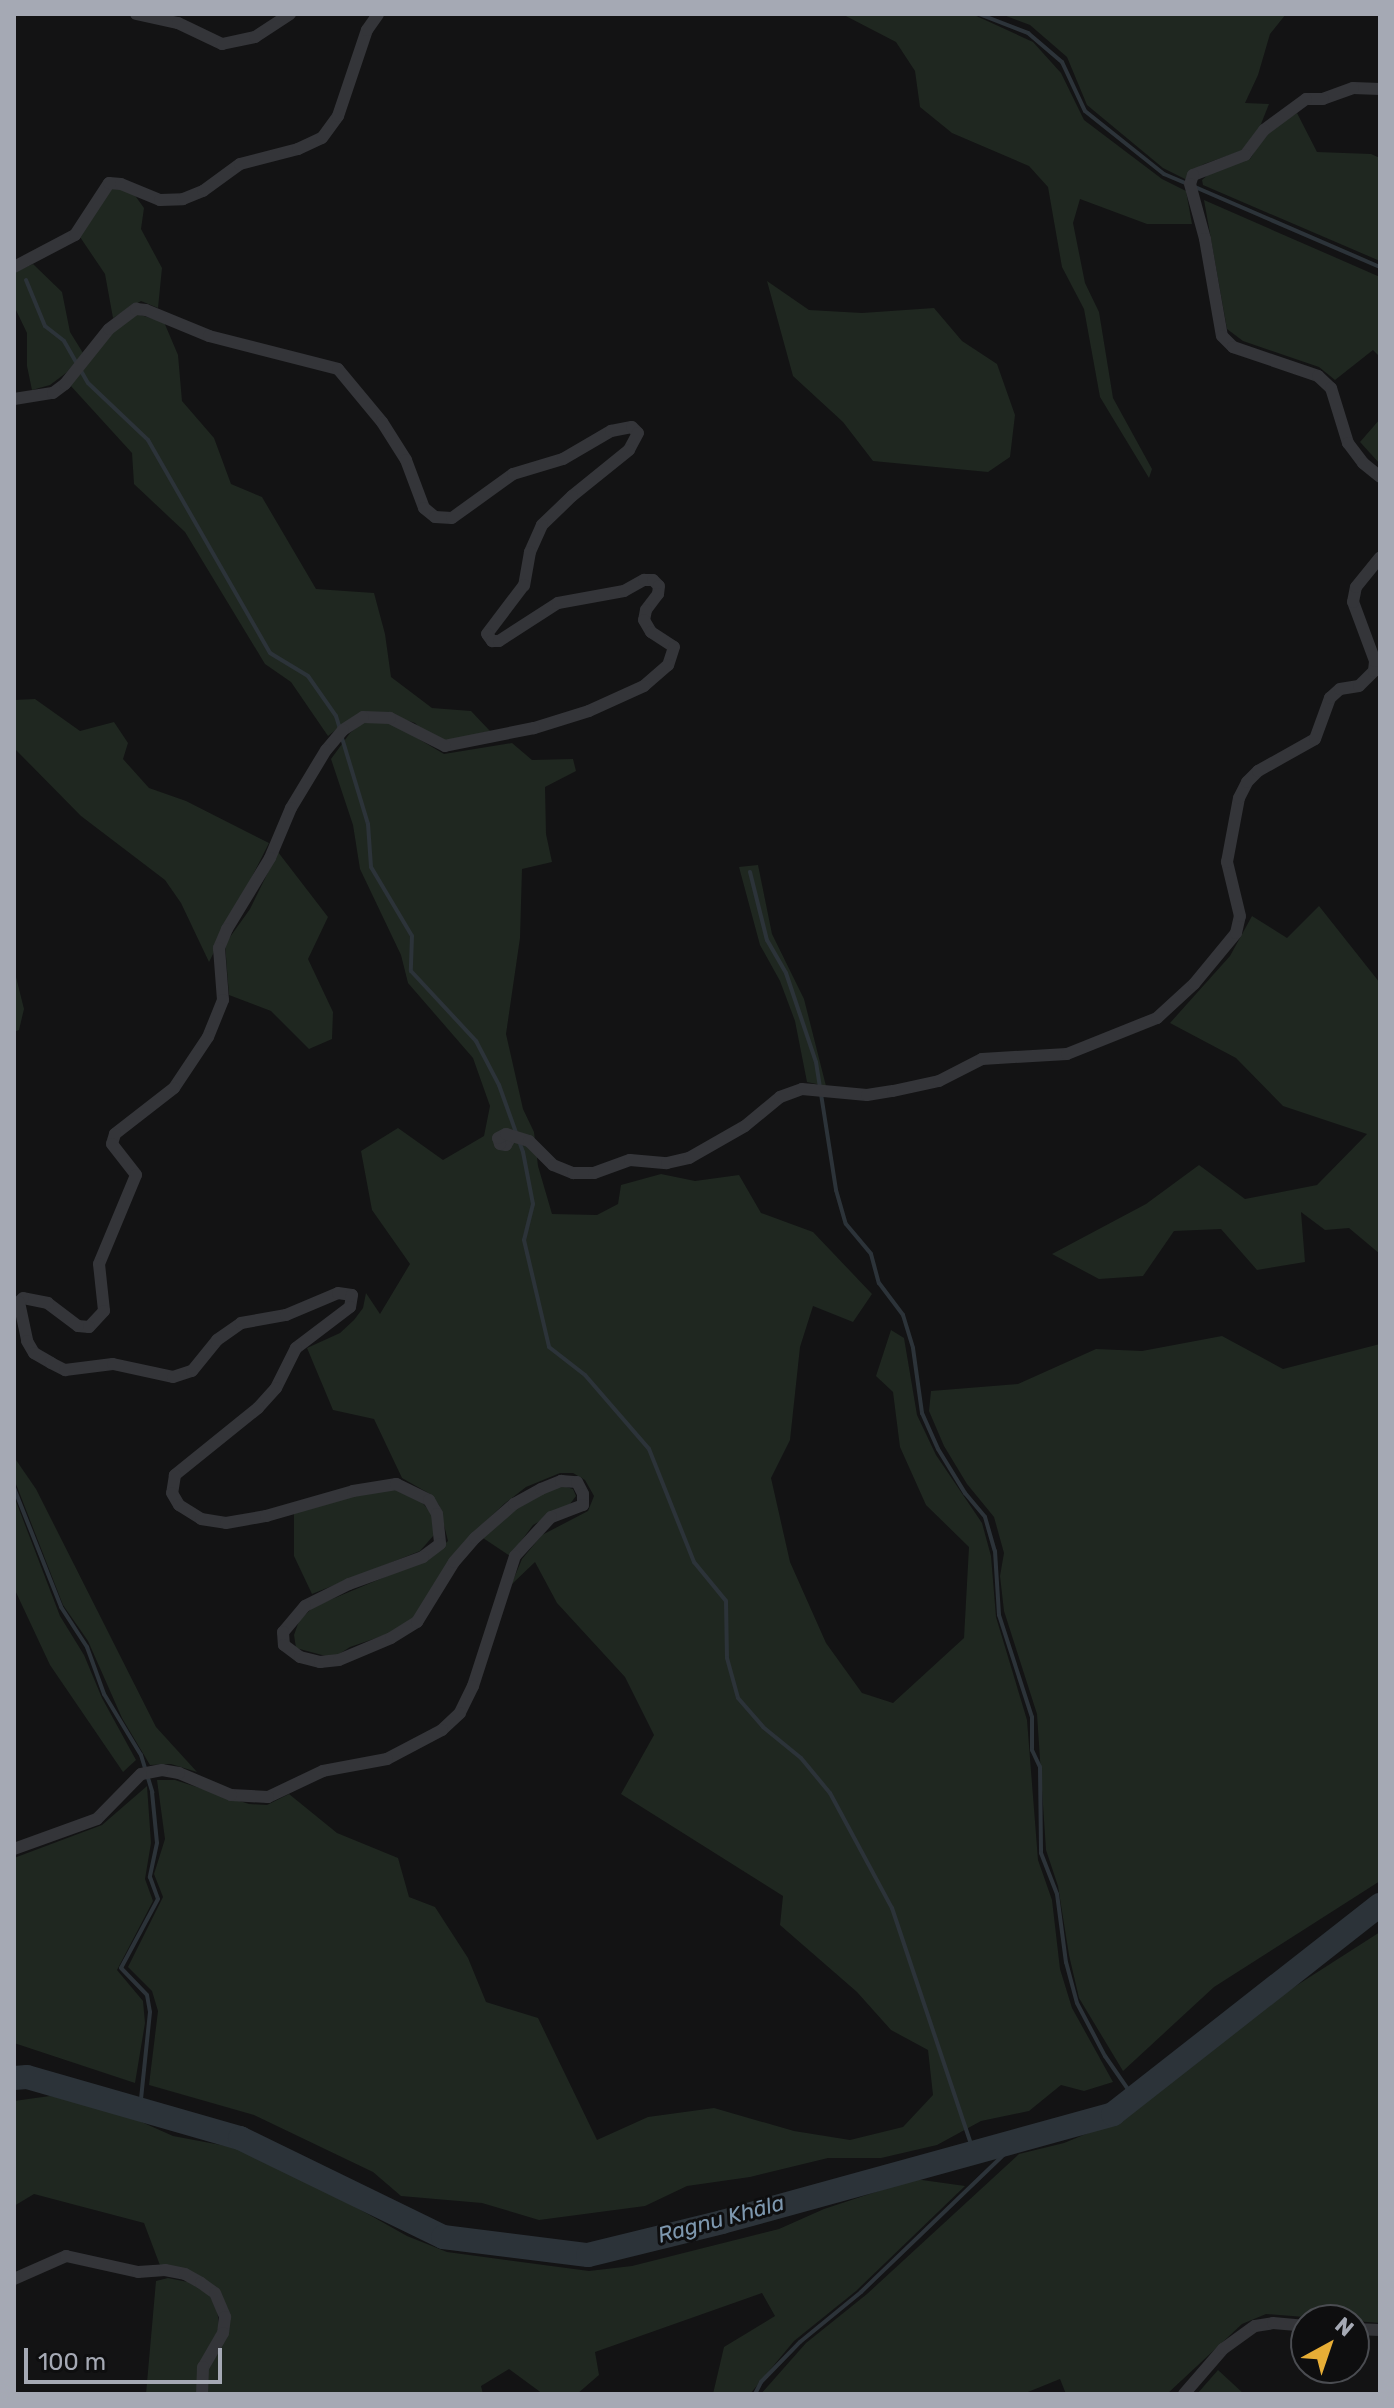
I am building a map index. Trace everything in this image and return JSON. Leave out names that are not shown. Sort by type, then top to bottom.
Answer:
[{"type":"street","points":[[136,14],[178,23],[222,44],[255,37],[290,14]]},
{"type":"street","points":[[14,267],[75,235],[109,183],[121,184],[160,200],[183,199],[203,191],[240,164],[298,149],[322,138],[338,116],[367,30],[378,14]]},
{"type":"street","points":[[1380,89],[1353,88],[1323,99],[1306,99],[1264,130],[1245,155],[1193,175],[1190,184],[1205,239],[1222,336],[1233,347],[1318,376],[1331,388],[1348,443],[1363,463],[1380,477]]},
{"type":"street","points":[[14,399],[53,393],[65,384],[109,329],[136,309],[146,310],[209,336],[338,369],[382,422],[406,460],[424,508],[435,517],[452,518],[513,474],[563,459],[611,431],[632,427],[638,433],[629,450],[542,525],[530,552],[524,585],[497,616],[487,634],[492,641],[499,641],[558,603],[624,591],[644,580],[653,580],[659,586],[658,594],[646,610],[644,620],[651,632],[674,647],[668,665],[644,686],[589,711],[534,728],[445,746],[390,718],[363,717],[343,730],[326,750],[291,808],[270,858],[227,929],[219,948],[223,1000],[208,1037],[174,1088],[115,1134],[112,1144],[118,1156],[136,1175],[99,1264],[97,1274],[106,1301],[104,1311],[89,1327],[78,1326],[48,1303],[23,1298],[19,1302],[27,1341],[34,1353],[65,1370],[113,1364],[173,1377],[192,1371],[217,1340],[241,1323],[286,1315],[338,1293],[352,1295],[350,1307],[296,1348],[276,1388],[258,1408],[175,1475],[172,1493],[179,1505],[201,1519],[226,1523],[266,1516],[353,1491],[396,1484],[429,1500],[437,1514],[440,1544],[423,1557],[349,1584],[305,1606],[283,1632],[284,1645],[300,1657],[320,1662],[339,1660],[391,1638],[417,1622],[454,1562],[475,1538],[514,1504],[541,1489],[561,1481],[577,1482],[583,1494],[583,1505],[551,1517],[515,1556],[473,1686],[460,1713],[442,1730],[387,1759],[323,1771],[268,1797],[216,1791],[179,1773],[162,1770],[141,1774],[97,1819],[14,1849]]},
{"type":"street","points":[[510,1138],[529,1141],[553,1165],[573,1173],[594,1173],[630,1160],[667,1163],[689,1158],[745,1126],[780,1097],[802,1089],[867,1095],[893,1091],[939,1081],[982,1059],[1067,1054],[1157,1018],[1194,984],[1236,933],[1240,916],[1227,862],[1239,798],[1247,782],[1258,771],[1315,739],[1330,698],[1340,689],[1359,686],[1374,671],[1375,661],[1353,602],[1356,587],[1380,557]]},
{"type":"street","points":[[14,2279],[66,2256],[138,2272],[175,2272],[201,2283],[215,2293],[225,2317],[223,2333],[203,2367],[202,2394]]},
{"type":"street","points":[[1184,2394],[1223,2349],[1255,2326],[1290,2325]]},
{"type":"shaded area","points":[[842,14],[972,14],[1033,42],[1061,73],[1084,120],[1162,179],[1186,191],[1192,224],[1147,224],[1080,199],[1073,223],[1085,283],[1099,312],[1113,398],[1152,469],[1149,478],[1100,397],[1084,309],[1062,267],[1048,187],[1029,166],[952,133],[920,107],[915,71],[896,42]]},
{"type":"shaded area","points":[[1001,14],[1286,14],[1270,34],[1258,75],[1245,103],[1269,104],[1259,129],[1241,151],[1204,164],[1190,172],[1187,180],[1163,168],[1087,105],[1067,57],[1030,25]]},
{"type":"shaded area","points":[[1297,113],[1317,152],[1371,154],[1380,158],[1380,261],[1203,185],[1202,180],[1212,171],[1250,159],[1267,132]]},
{"type":"shaded area","points":[[115,187],[134,194],[144,208],[141,229],[162,268],[158,308],[141,301],[113,318],[105,274],[80,237],[106,190]]},
{"type":"shaded area","points":[[1204,200],[1380,277],[1380,357],[1373,350],[1335,380],[1319,367],[1243,341],[1227,329]]},
{"type":"shaded area","points":[[33,264],[62,292],[70,332],[83,353],[66,373],[50,385],[32,390],[27,366],[27,333],[14,306],[14,272]]},
{"type":"shaded area","points":[[767,281],[809,310],[862,313],[934,308],[962,341],[997,364],[1015,415],[1010,457],[988,472],[873,461],[843,422],[793,376]]},
{"type":"shaded area","points":[[137,314],[164,322],[178,355],[182,401],[214,438],[231,484],[262,497],[316,589],[374,593],[385,634],[391,677],[432,708],[471,711],[490,731],[443,742],[428,736],[415,723],[391,715],[346,722],[328,736],[291,682],[265,664],[185,532],[134,484],[132,453],[70,385],[112,333]]},
{"type":"shaded area","points":[[1380,419],[1380,464],[1360,442]]},
{"type":"shaded area","points":[[35,699],[80,731],[114,722],[128,743],[123,759],[149,788],[186,801],[269,843],[209,962],[181,903],[165,880],[81,816],[14,748],[14,700]]},
{"type":"shaded area","points":[[363,722],[390,722],[444,754],[512,743],[532,760],[573,759],[576,771],[545,787],[546,834],[552,862],[522,869],[520,938],[506,1034],[523,1109],[534,1132],[538,1166],[552,1214],[597,1215],[618,1204],[621,1185],[661,1174],[695,1181],[739,1175],[761,1213],[813,1232],[872,1294],[853,1322],[813,1306],[800,1347],[790,1440],[771,1478],[790,1562],[826,1643],[862,1693],[893,1703],[964,1638],[969,1547],[926,1505],[900,1447],[893,1392],[876,1376],[891,1330],[904,1338],[917,1415],[936,1455],[982,1523],[991,1556],[996,1617],[1027,1720],[1038,1860],[1052,1900],[1060,1969],[1072,2008],[1113,2082],[1084,2091],[1061,2085],[1029,2111],[981,2121],[937,2145],[881,2158],[828,2158],[750,2177],[687,2186],[645,2206],[539,2220],[482,2203],[401,2196],[373,2172],[254,2115],[149,2085],[158,2011],[152,1991],[128,1967],[163,1897],[154,1874],[165,1839],[157,1780],[175,1780],[249,1804],[267,1805],[289,1794],[337,1833],[398,1858],[409,1897],[435,1907],[468,1958],[486,2002],[538,2018],[597,2140],[648,2117],[714,2108],[794,2131],[850,2140],[903,2127],[933,2095],[928,2050],[891,2030],[857,1992],[780,1925],[783,1896],[621,1794],[654,1735],[625,1677],[557,1603],[535,1562],[511,1585],[522,1559],[542,1535],[588,1511],[594,1496],[585,1480],[573,1473],[560,1473],[526,1487],[504,1504],[484,1523],[413,1619],[388,1634],[350,1647],[333,1658],[296,1648],[294,1635],[299,1621],[313,1607],[428,1559],[448,1541],[439,1505],[430,1494],[402,1478],[374,1419],[333,1410],[307,1348],[340,1333],[354,1320],[363,1308],[366,1293],[380,1314],[410,1264],[372,1210],[361,1151],[398,1128],[443,1160],[484,1136],[490,1106],[473,1058],[408,983],[401,955],[360,869],[353,825],[331,759],[350,733]]},
{"type":"shaded area","points":[[278,852],[328,917],[308,959],[333,1012],[332,1039],[309,1049],[271,1011],[229,995],[225,944],[250,909]]},
{"type":"shaded area","points":[[758,865],[772,934],[804,999],[826,1086],[807,1082],[795,1021],[780,981],[760,945],[739,867]]},
{"type":"shaded area","points":[[1319,906],[1380,983],[1380,1254],[1349,1228],[1325,1230],[1301,1212],[1305,1262],[1257,1270],[1221,1229],[1174,1231],[1143,1276],[1099,1279],[1052,1254],[1146,1204],[1199,1165],[1245,1199],[1317,1185],[1367,1134],[1283,1106],[1236,1058],[1170,1023],[1230,956],[1252,916],[1287,938]]},
{"type":"shaded area","points":[[14,969],[24,1009],[19,1030],[14,1032]]},
{"type":"shaded area","points":[[1222,1336],[1283,1369],[1380,1344],[1380,1881],[1214,1987],[1123,2071],[1079,1998],[1058,1886],[1046,1850],[1037,1714],[1004,1611],[1000,1576],[1004,1553],[994,1517],[967,1484],[944,1446],[929,1411],[931,1391],[1018,1384],[1096,1349],[1142,1351]]},
{"type":"shaded area","points":[[14,1457],[36,1489],[156,1727],[197,1772],[171,1764],[150,1765],[122,1718],[88,1641],[63,1605],[14,1479]]},
{"type":"shaded area","points":[[563,1486],[573,1489],[576,1496],[570,1504],[533,1525],[510,1556],[483,1538],[499,1520],[546,1491]]},
{"type":"shaded area","points":[[394,1489],[419,1499],[433,1515],[434,1535],[420,1551],[312,1594],[294,1556],[294,1513],[319,1503]]},
{"type":"shaded area","points":[[14,1496],[60,1616],[84,1655],[102,1698],[136,1760],[123,1772],[50,1665],[14,1588]]},
{"type":"shaded area","points":[[147,1786],[151,1843],[145,1879],[153,1901],[117,1970],[143,2001],[145,2023],[135,2083],[14,2043],[14,1858],[102,1825]]},
{"type":"shaded area","points":[[1380,1932],[1380,2323],[1370,2322],[1370,2304],[1290,2304],[1290,2316],[1266,2314],[1242,2324],[1167,2394],[1066,2394],[1060,2379],[1023,2394],[761,2394],[806,2343],[867,2294],[1019,2154],[1064,2143],[1108,2125],[1140,2105],[1192,2061],[1277,1998]]},
{"type":"shaded area","points":[[50,2096],[92,2100],[173,2136],[242,2149],[272,2160],[407,2236],[447,2252],[589,2271],[632,2266],[779,2229],[824,2209],[915,2179],[965,2186],[856,2291],[794,2341],[750,2394],[713,2394],[724,2347],[775,2316],[762,2293],[595,2352],[599,2375],[577,2394],[543,2394],[509,2369],[481,2386],[483,2394],[207,2394],[208,2365],[217,2348],[221,2297],[161,2268],[144,2223],[34,2194],[14,2206],[14,2101]]},
{"type":"shaded area","points":[[168,2278],[188,2282],[207,2292],[217,2308],[219,2326],[197,2394],[146,2394],[156,2281]]},
{"type":"shaded area","points":[[1218,2370],[1244,2394],[1197,2394]]},
{"type":"waterway","points":[[979,14],[1028,33],[1062,62],[1085,111],[1164,174],[1187,184]]},
{"type":"waterway","points":[[1195,187],[1380,267]]},
{"type":"waterway","points":[[26,280],[45,326],[64,341],[88,383],[148,440],[270,653],[308,676],[336,716],[340,729]]},
{"type":"waterway","points":[[342,738],[368,824],[371,867],[412,936],[411,971],[476,1041],[499,1085],[523,1152],[533,1204],[524,1240],[549,1347],[585,1375],[649,1449],[694,1562],[726,1601],[727,1658],[738,1698],[763,1727],[801,1758],[830,1793],[892,1908],[974,2153]]},
{"type":"waterway","points":[[750,872],[767,940],[786,973],[816,1062],[836,1190],[846,1224],[871,1254],[879,1283],[903,1315],[913,1348],[922,1413],[938,1449],[965,1493],[985,1517],[995,1551],[999,1615],[1032,1717],[1032,1750],[1040,1767],[1041,1853],[1057,1894],[1066,1962],[1077,2003],[1105,2056],[1134,2098]]},
{"type":"waterway","points":[[14,1488],[61,1607],[87,1647],[104,1694],[141,1755],[152,1792],[157,1843],[150,1877],[158,1899],[121,1968],[147,1995],[150,2012],[140,2109]]},
{"type":"waterway","name":"Ragnu Khāla","points":[[14,2078],[27,2077],[240,2138],[443,2237],[588,2255],[722,2222],[1113,2114],[1380,1905]]},
{"type":"waterway","points":[[755,2394],[761,2382],[800,2342],[861,2292],[1019,2140]]}]
